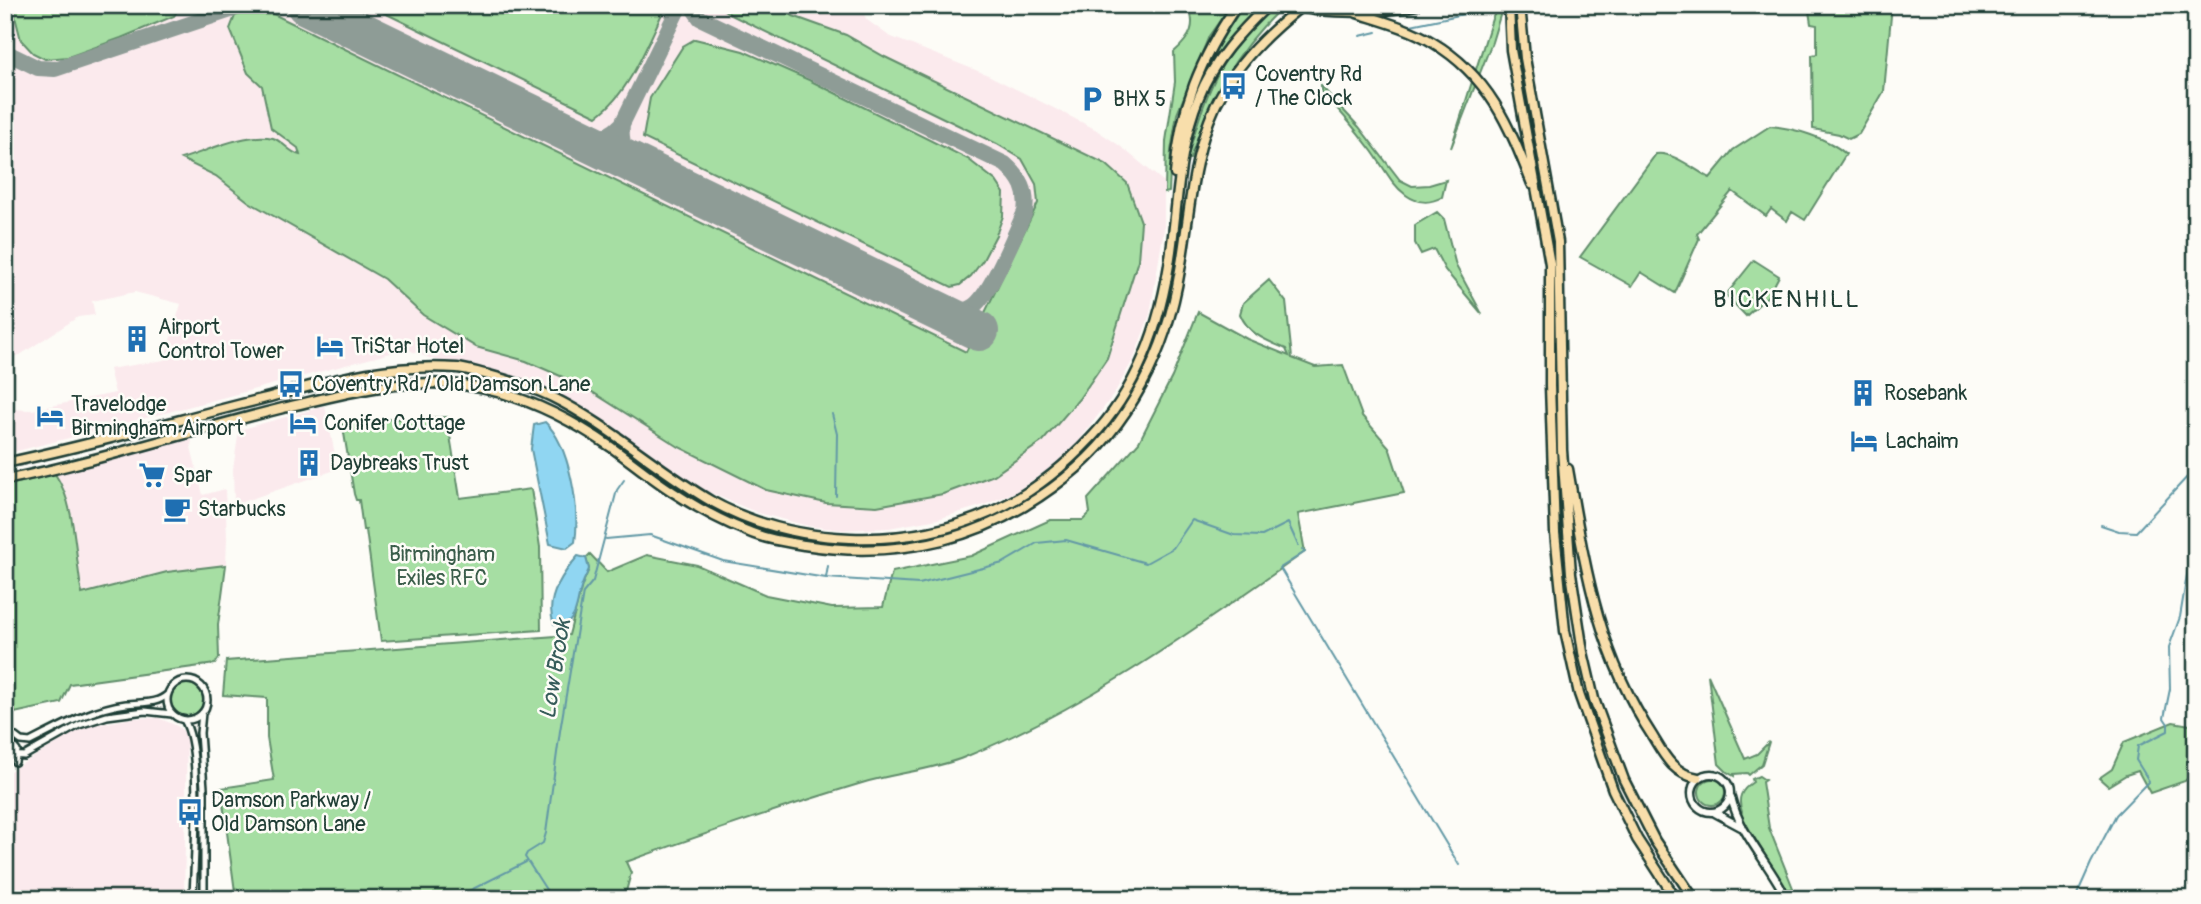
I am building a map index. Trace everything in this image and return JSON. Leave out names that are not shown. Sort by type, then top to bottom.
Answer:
[{"type":"highway","points":[[1175,212],[1178,143],[1185,106],[1215,38],[1237,5]]},
{"type":"highway","points":[[5,463],[363,372],[425,367],[462,369],[513,381],[552,397],[716,503],[778,527],[810,534],[863,538],[936,531],[993,511],[1018,498],[1059,468],[1093,436],[1115,410],[1145,354],[1155,327],[1165,287],[1184,145],[1199,96],[1221,57],[1240,32],[1268,5]]},
{"type":"highway","points":[[5,478],[32,474],[365,388],[445,383],[491,390],[524,399],[586,430],[671,491],[709,514],[748,532],[778,541],[842,551],[884,550],[931,544],[980,528],[1020,510],[1081,464],[1116,426],[1146,380],[1172,312],[1197,160],[1208,123],[1221,94],[1241,64],[1267,34],[1284,20],[1290,10],[1305,5]]},
{"type":"highway","points":[[1290,10],[1357,13],[1417,5]]},
{"type":"highway","points":[[1509,5],[1511,50],[1550,264],[1550,386],[1555,533],[1567,642],[1590,729],[1613,790],[1637,839],[1676,899]]},
{"type":"highway","points":[[1520,5],[1527,71],[1558,242],[1561,431],[1575,601],[1594,699],[1634,802],[1694,899]]},
{"type":"highway","points":[[1357,13],[1403,28],[1431,41],[1468,68],[1497,102],[1540,204]]},
{"type":"highway","points":[[1561,431],[1588,582],[1614,666],[1639,715],[1667,759],[1681,773],[1699,778]]},
{"type":"main road","points":[[1741,827],[1714,812],[1702,810],[1693,801],[1692,789],[1699,778],[1709,774],[1720,776],[1728,784],[1741,827],[1787,899]]},
{"type":"main road","points":[[1714,812],[1727,805],[1731,795]]},
{"type":"street","points":[[5,729],[21,741],[30,742],[85,714],[107,707],[156,702],[168,694],[179,681],[191,680],[199,684],[207,698],[202,713],[201,733],[205,788],[204,899]]},
{"type":"street","points":[[168,694],[168,706],[172,714]]},
{"type":"street","points":[[16,759],[95,719],[145,711],[172,714],[184,720],[194,719],[202,713]]},
{"type":"street","points":[[184,720],[192,737],[195,789],[193,899]]},
{"type":"street","points":[[5,737],[17,751],[16,759]]},
{"type":"street","points":[[5,747],[16,759]]},
{"type":"shaded area","points":[[5,5],[859,5],[867,20],[889,36],[988,75],[1095,129],[1164,182],[1164,229],[1150,314],[1134,358],[1114,394],[1078,442],[1050,468],[1015,492],[984,505],[938,519],[889,528],[843,530],[808,526],[758,513],[701,489],[676,475],[603,423],[516,379],[429,358],[406,349],[5,454],[5,409],[32,410],[115,393],[109,369],[164,360],[181,304],[135,292],[92,301],[95,315],[78,317],[20,355],[5,358]]},
{"type":"shaded area","points":[[325,406],[338,469],[234,505],[233,469],[239,430]]},
{"type":"shaded area","points":[[192,439],[191,447],[203,495],[225,489],[226,565],[167,572],[82,594],[71,519],[60,481],[55,474]]},
{"type":"shaded area","points":[[134,718],[159,718],[187,734],[184,899],[5,899],[5,774],[84,727]]},
{"type":"green space","points":[[12,5],[181,5],[174,16],[121,38],[68,57],[45,59],[33,53],[21,40]]},
{"type":"green space","points":[[247,5],[257,6],[966,352],[1038,203],[1036,184],[1022,159],[997,144],[731,15],[717,5],[738,5],[744,8],[777,5],[793,16],[846,35],[885,57],[1106,164],[1127,183],[1141,222],[1138,260],[1107,358],[1079,399],[1043,441],[994,475],[943,494],[877,506],[826,503],[766,490],[679,447],[581,385],[526,361],[476,347],[423,315],[384,279],[249,202],[216,176],[181,159],[239,140],[262,137],[273,138],[300,155],[298,148],[271,128],[262,86],[248,73],[230,29],[235,16]]},
{"type":"green space","points":[[368,5],[666,5],[629,80],[609,106],[597,116]]},
{"type":"green space","points":[[1187,5],[1231,5],[1209,36],[1177,114],[1171,151],[1169,192],[1165,193],[1166,141],[1175,82],[1174,52],[1191,31],[1192,19]]},
{"type":"green space","points":[[1244,5],[1260,6],[1215,60],[1199,90],[1186,124],[1194,92],[1201,77]]},
{"type":"green space","points":[[1499,5],[1502,5],[1502,9],[1492,42],[1451,148],[1492,19]]},
{"type":"green space","points":[[1808,5],[1892,5],[1884,91],[1859,134],[1849,139],[1839,134],[1813,129],[1812,55],[1817,54],[1817,25],[1811,24]]},
{"type":"green space","points":[[1272,8],[1279,10],[1249,44],[1225,78],[1206,116],[1190,159],[1187,159],[1200,115],[1216,76],[1239,42]]},
{"type":"green space","points":[[695,39],[743,51],[809,80],[968,159],[996,181],[1004,193],[1003,216],[983,260],[971,276],[960,285],[952,287],[643,138],[650,98],[683,46]]},
{"type":"green space","points":[[1321,86],[1359,127],[1400,180],[1412,186],[1446,180],[1442,197],[1428,202],[1419,201],[1401,191],[1354,128],[1321,92]]},
{"type":"green space","points":[[1770,126],[1810,135],[1830,143],[1846,154],[1805,220],[1792,212],[1787,221],[1771,209],[1766,216],[1732,191],[1697,234],[1699,239],[1675,293],[1641,272],[1632,286],[1580,257],[1656,154],[1676,158],[1710,178],[1733,150]]},
{"type":"green space","points":[[1437,212],[1444,219],[1456,266],[1482,314],[1445,270],[1434,249],[1421,254],[1415,243],[1415,225]]},
{"type":"green space","points":[[1754,260],[1779,276],[1769,295],[1746,316],[1726,295]]},
{"type":"green space","points":[[1269,280],[1286,302],[1292,358],[1315,367],[1343,365],[1362,416],[1389,447],[1404,493],[1298,514],[1305,552],[1182,637],[1098,690],[1055,715],[965,757],[832,792],[626,862],[631,873],[624,899],[236,899],[221,788],[274,780],[267,738],[267,698],[223,695],[226,661],[569,635],[589,569],[586,558],[590,554],[607,572],[647,555],[697,565],[766,595],[832,608],[883,607],[892,572],[971,556],[1050,520],[1083,520],[1090,513],[1088,499],[1139,442],[1172,377],[1198,312],[1247,339],[1289,356],[1286,349],[1253,332],[1240,314],[1243,303]]},
{"type":"green space","name":"Birmingham Exiles RFC","points":[[447,417],[460,498],[531,489],[540,547],[541,630],[381,641],[366,530],[363,530],[359,500],[356,500],[354,494],[342,421]]},
{"type":"green space","points":[[55,474],[62,486],[71,516],[82,594],[167,572],[226,565],[218,625],[219,658],[215,664],[70,684],[61,703],[5,715],[5,486]]},
{"type":"green space","points":[[1708,675],[1745,759],[1757,754],[1769,742],[1762,764],[1749,775],[1747,773],[1734,776],[1719,764]]},
{"type":"green space","points":[[187,684],[198,689],[203,700],[198,711],[187,716],[176,711],[171,700],[176,689]]},
{"type":"green space","points":[[2173,722],[2196,726],[2196,770],[2185,781],[2150,793],[2138,771],[2108,786],[2099,778],[2112,769],[2124,742]]},
{"type":"green space","points":[[1759,776],[1765,780],[1762,782],[1769,828],[1793,888],[1786,890],[1740,814],[1741,795],[1753,782],[1752,779]]},
{"type":"green space","points":[[1712,779],[1721,783],[1725,792],[1721,801],[1712,805],[1703,801],[1699,792],[1703,783]]},
{"type":"water","points":[[545,422],[561,446],[574,496],[575,542],[567,548],[550,544],[531,449],[534,425]]},
{"type":"water","points":[[578,556],[586,558],[589,569],[574,614],[562,627],[554,624],[551,606],[553,596],[561,579]]},
{"type":"waterway","points":[[1406,26],[1464,14],[1491,5]]},
{"type":"waterway","points":[[1360,36],[1377,32]]},
{"type":"waterway","points":[[832,414],[837,434],[836,496]]},
{"type":"waterway","points":[[2196,422],[2189,446],[2188,462],[2196,484]]},
{"type":"waterway","points":[[2101,525],[2119,531],[2136,532],[2189,475]]},
{"type":"waterway","name":"Low Brook","points":[[552,899],[525,857],[543,843],[546,833],[583,593],[593,581],[617,490],[624,480]]},
{"type":"waterway","points":[[606,539],[650,535],[723,561],[826,578],[919,584],[1003,563],[1037,543],[1066,540],[1146,563],[1173,548],[1192,520],[1234,535],[1262,536],[1288,523],[1298,545]]},
{"type":"waterway","points":[[2075,899],[2116,815],[2149,781],[2136,760],[2138,746],[2168,731],[2164,718],[2170,689],[2169,647],[2180,617],[2196,521]]},
{"type":"waterway","points":[[1302,549],[1305,552],[1280,568],[1459,865]]},
{"type":"waterway","points":[[826,578],[828,566]]},
{"type":"waterway","name":"Low Brook","points":[[431,897],[459,896],[526,862]]},
{"type":"taxiway","points":[[5,52],[38,68],[55,69],[246,5]]},
{"type":"taxiway","points":[[299,5],[312,8]]},
{"type":"taxiway","points":[[323,5],[334,19]]},
{"type":"taxiway","points":[[583,139],[604,137],[622,124],[680,5]]},
{"type":"taxiway","points":[[691,5],[700,18],[1005,164],[1015,174],[1024,191],[1025,212],[986,291],[979,301],[963,311],[935,309]]},
{"type":"taxiway","points":[[622,124],[625,149],[642,168]]},
{"type":"runway","points":[[306,5],[979,331]]},
{"type":"place","name":"Coventry Rd / The Clock","points":[[1234,86]]},
{"type":"place","name":"BHX 5","points":[[1092,99]]},
{"type":"place","name":"Airport Control Tower","points":[[137,339]]},
{"type":"place","name":"TriStar Hotel","points":[[330,346]]},
{"type":"place","name":"Coventry Rd / Old Damson Lane","points":[[291,384]]},
{"type":"place","name":"Rosebank","points":[[1863,393]]},
{"type":"place","name":"Travelodge Birmingham Airport","points":[[50,416]]},
{"type":"place","name":"Conifer Cottage","points":[[303,423]]},
{"type":"place","name":"Lachaim","points":[[1864,441]]},
{"type":"place","name":"Daybreaks Trust","points":[[309,463]]},
{"type":"place","name":"Spar","points":[[152,475]]},
{"type":"place","name":"Starbucks","points":[[177,509]]},
{"type":"place","name":"Damson Parkway / Old Damson Lane","points":[[190,812]]},
{"type":"district","name":"BICKENHILL","points":[[1787,299]]}]
